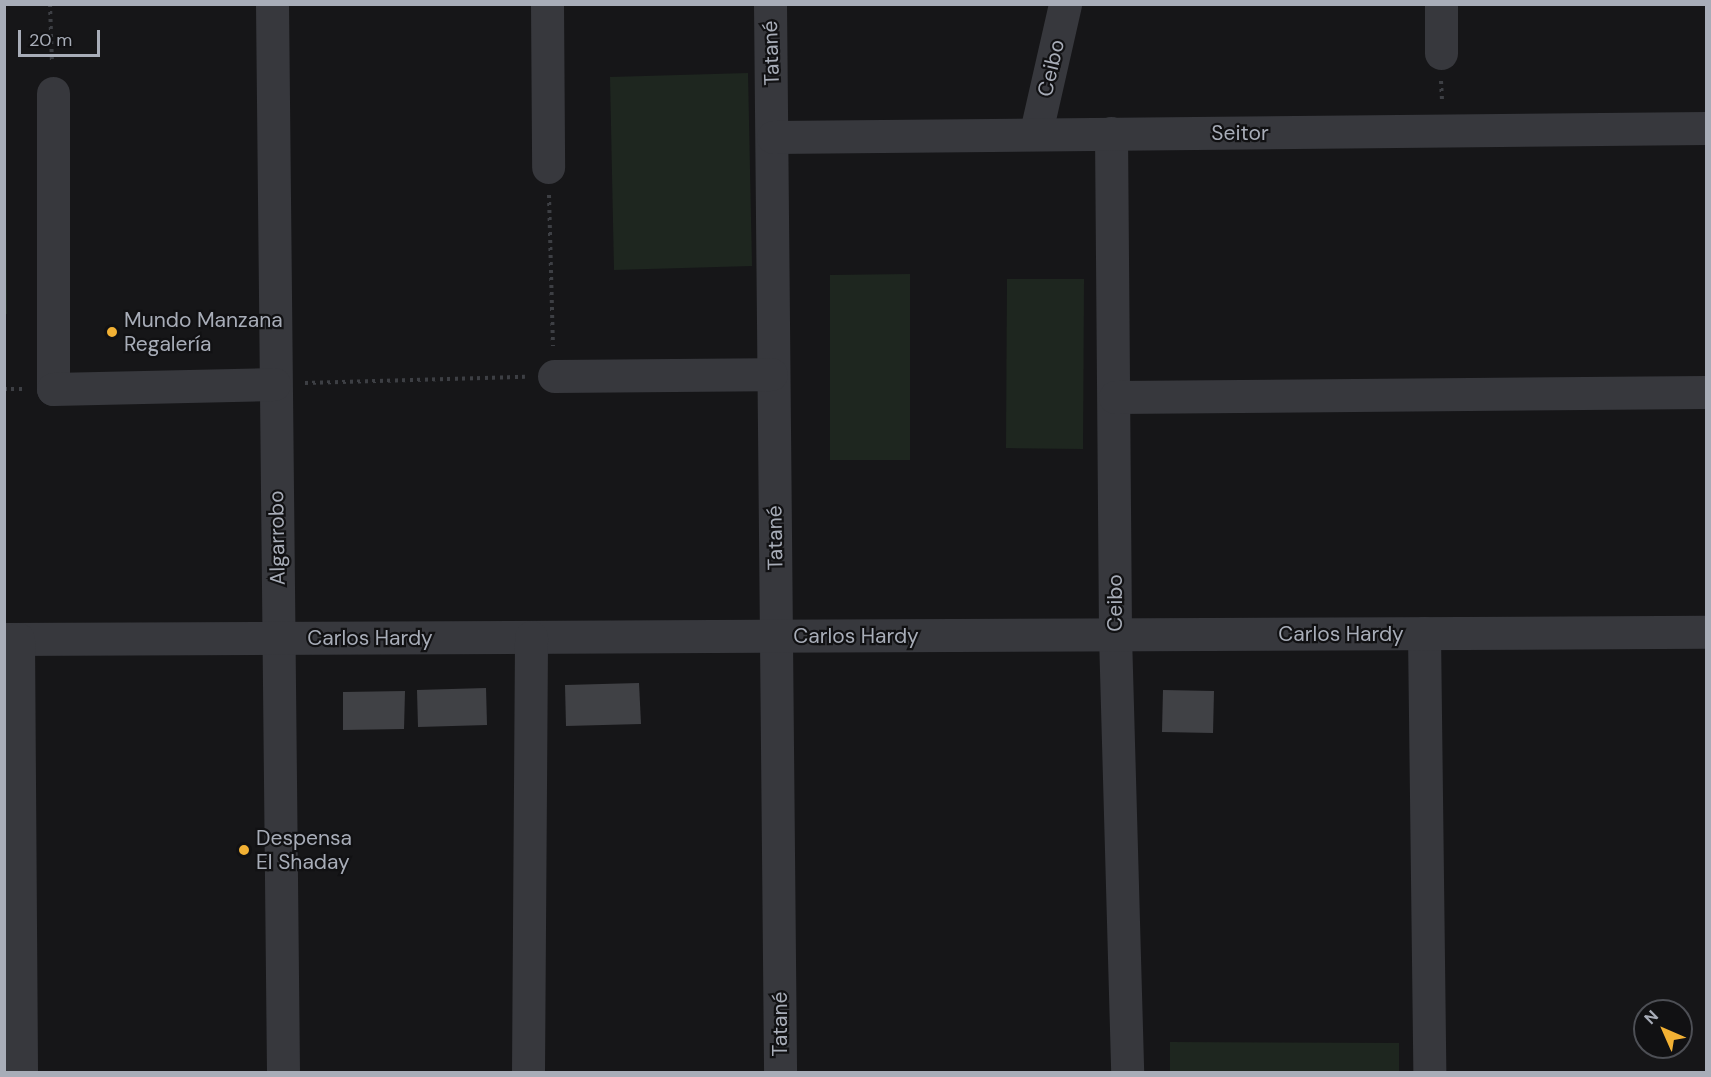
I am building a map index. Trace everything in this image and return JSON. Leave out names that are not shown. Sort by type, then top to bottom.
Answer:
[{"type":"street","name":"Algarrobo","points":[[272,4],[274,384],[280,638],[283,1072]]},
{"type":"street","points":[[547,4],[548,168]]},
{"type":"street","name":"Tatané","points":[[770,4],[773,137],[771,374],[778,636],[780,1072]]},
{"type":"street","name":"Ceibo","points":[[1036,132],[1065,4]]},
{"type":"street","points":[[1441,4],[1441,53]]},
{"type":"street","points":[[53,93],[53,389],[274,384]]},
{"type":"street","name":"Seitor","points":[[773,137],[1036,132],[1442,132],[1707,128]]},
{"type":"street","name":"Ceibo","points":[[1111,133],[1115,397],[1115,635],[1127,1072]]},
{"type":"street","points":[[554,376],[771,374]]},
{"type":"street","points":[[1115,397],[1707,392]]},
{"type":"street","name":"Carlos Hardy","points":[[11,639],[1707,632]]},
{"type":"street","points":[[1424,633],[1429,1072]]},
{"type":"street","points":[[528,1072],[531,637]]},
{"type":"street","points":[[11,639],[21,1072]]},
{"type":"path","points":[[50,4],[53,93]]},
{"type":"path","points":[[1441,53],[1442,132]]},
{"type":"path","points":[[274,384],[554,376],[548,168]]},
{"type":"shaded area","points":[[4,5],[7,314],[4,314]]},
{"type":"shaded area","points":[[748,73],[752,266],[614,270],[610,77]]},
{"type":"shaded area","points":[[910,274],[910,460],[830,460],[830,275]]},
{"type":"shaded area","points":[[1007,279],[1084,279],[1083,449],[1006,448]]},
{"type":"shaded area","points":[[1170,1042],[1399,1043],[1399,1072],[1170,1072]]},
{"type":"building","points":[[639,683],[641,724],[566,726],[565,685]]},
{"type":"building","points":[[486,688],[487,725],[418,727],[417,690]]},
{"type":"building","points":[[1163,690],[1214,691],[1213,733],[1162,732]]},
{"type":"building","points":[[405,691],[404,729],[343,730],[343,692]]},
{"type":"place","name":"Mundo Manzana Regalería","points":[[112,332]]},
{"type":"place","name":"Despensa El Shaday","points":[[244,850]]}]
